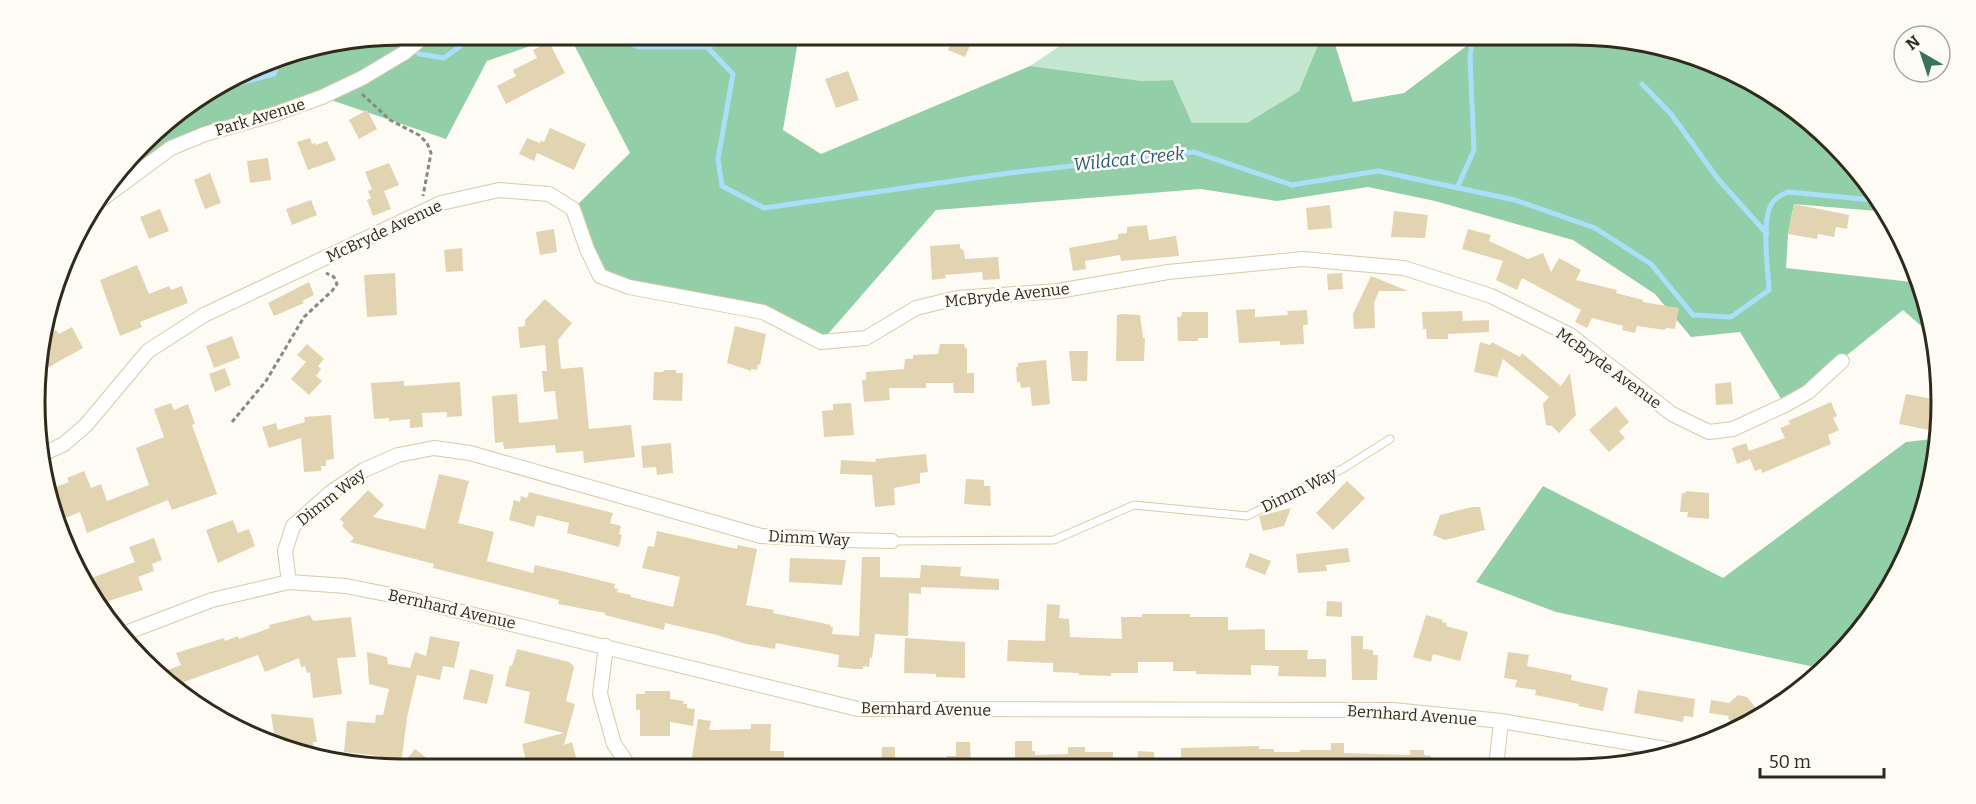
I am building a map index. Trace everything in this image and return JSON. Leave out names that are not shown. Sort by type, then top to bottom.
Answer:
[{"type":"street","name":"Park Avenue","points":[[117,188],[171,148],[206,134],[274,114],[340,88],[362,78],[414,45]]},
{"type":"street","name":"McBryde Avenue","points":[[48,451],[64,444],[86,425],[148,351],[204,315],[441,203],[499,190],[549,194],[573,208],[587,249],[600,276],[629,286],[764,312],[821,342],[866,338],[916,308],[957,298],[1058,291],[1168,272],[1303,259],[1404,268],[1491,296],[1570,335],[1672,414],[1709,432],[1733,429],[1785,405],[1808,392],[1842,361]]},
{"type":"street","name":"Dimm Way","points":[[289,582],[285,551],[293,525],[330,493],[364,470],[398,454],[434,448],[470,453],[761,536],[892,541]]},
{"type":"street","name":"Bernhard Avenue","points":[[129,632],[212,600],[289,582],[346,586],[606,646],[858,709],[1393,710],[1501,721],[1661,748]]},
{"type":"street","points":[[606,646],[600,694],[614,744],[624,759]]},
{"type":"street","points":[[1497,759],[1501,721]]},
{"type":"lane","name":"Dimm Way","points":[[892,541],[1054,540],[1134,505],[1247,516],[1344,468],[1390,439]]},
{"type":"path","points":[[340,88],[365,95],[390,120],[419,135],[427,143],[431,153],[423,196],[431,208]]},
{"type":"path","points":[[232,422],[266,381],[304,317],[337,284],[334,278],[319,268],[316,262]]},
{"type":"green space","points":[[402,45],[533,45],[487,61],[446,139],[322,97],[209,138],[173,155],[104,206],[134,167],[185,119],[223,93],[265,72],[310,57],[355,48]]},
{"type":"green space","points":[[574,45],[797,45],[783,130],[821,154],[1030,66],[1142,81],[1173,80],[1192,123],[1247,123],[1299,91],[1318,45],[1335,45],[1353,102],[1404,93],[1468,45],[1574,45],[1621,48],[1666,57],[1711,72],[1772,105],[1809,134],[1842,167],[1875,211],[1794,204],[1788,234],[1786,268],[1910,282],[1923,328],[1903,310],[1785,405],[1740,332],[1691,337],[1655,294],[1573,240],[1435,201],[1368,187],[1277,201],[1201,189],[936,210],[821,342],[763,312],[600,276],[573,209],[630,153]]},
{"type":"green space","points":[[1061,45],[1318,45],[1299,91],[1247,123],[1192,123],[1173,80],[1142,81],[1030,66]]},
{"type":"green space","points":[[1929,439],[1919,494],[1904,539],[1871,600],[1842,637],[1813,667],[1556,612],[1476,582],[1543,486],[1723,578],[1906,442]]},
{"type":"building","points":[[543,45],[551,45],[565,73],[506,104],[497,86],[516,76],[513,70],[537,58],[533,50]]},
{"type":"building","points":[[950,45],[970,45],[965,57],[948,50]]},
{"type":"building","points":[[848,71],[859,100],[836,108],[825,79]]},
{"type":"building","points":[[367,110],[377,129],[359,139],[349,120]]},
{"type":"building","points":[[550,128],[586,144],[574,170],[537,153],[534,161],[519,154],[527,138],[540,143],[541,140],[544,142]]},
{"type":"building","points":[[310,138],[312,144],[316,143],[316,145],[327,141],[336,160],[308,170],[297,142]]},
{"type":"building","points":[[268,158],[271,180],[250,183],[247,161]]},
{"type":"building","points":[[389,163],[399,185],[384,191],[391,209],[373,216],[367,200],[371,198],[368,191],[372,189],[365,172]]},
{"type":"building","points":[[210,173],[221,203],[205,209],[194,180]]},
{"type":"building","points":[[311,200],[317,215],[292,225],[286,209]]},
{"type":"building","points":[[1794,204],[1849,215],[1847,229],[1836,227],[1834,237],[1818,234],[1817,239],[1788,234]]},
{"type":"building","points":[[1330,205],[1332,228],[1308,230],[1306,208]]},
{"type":"building","points":[[160,209],[169,231],[149,239],[140,217]]},
{"type":"building","points":[[1394,211],[1428,215],[1425,238],[1391,237]]},
{"type":"building","points":[[1147,225],[1149,240],[1176,236],[1179,256],[1121,261],[1120,255],[1085,261],[1086,269],[1073,271],[1069,248],[1118,239],[1118,234],[1127,233],[1127,227]]},
{"type":"building","points":[[554,229],[557,252],[540,255],[536,232]]},
{"type":"building","points":[[1468,229],[1491,235],[1489,241],[1528,259],[1543,253],[1551,272],[1559,258],[1581,270],[1576,280],[1617,290],[1616,293],[1643,300],[1643,302],[1679,308],[1675,329],[1637,326],[1635,333],[1622,330],[1623,326],[1592,318],[1587,328],[1575,322],[1581,310],[1522,278],[1517,290],[1496,280],[1503,261],[1462,249]]},
{"type":"building","points":[[960,244],[965,259],[998,257],[1000,279],[983,280],[982,272],[945,275],[946,278],[932,280],[930,246]]},
{"type":"building","points":[[462,248],[463,271],[446,272],[444,250]]},
{"type":"building","points":[[137,265],[149,294],[169,286],[171,290],[182,286],[188,303],[140,322],[142,327],[120,336],[100,280]]},
{"type":"building","points":[[395,273],[397,315],[367,317],[364,275]]},
{"type":"building","points":[[1342,273],[1343,289],[1328,290],[1327,274]]},
{"type":"building","points":[[1371,276],[1408,291],[1379,291],[1374,303],[1375,328],[1354,329],[1353,314]]},
{"type":"building","points":[[309,282],[314,295],[302,301],[304,303],[274,316],[268,303]]},
{"type":"building","points":[[545,299],[572,323],[558,340],[561,369],[583,367],[589,429],[631,425],[635,457],[584,463],[583,451],[556,453],[555,445],[504,449],[503,442],[495,443],[492,396],[517,394],[519,423],[558,419],[555,391],[544,392],[542,371],[547,371],[545,345],[520,348],[518,327],[525,326],[525,320]]},
{"type":"building","points":[[1255,309],[1255,317],[1288,315],[1287,311],[1307,310],[1308,325],[1303,325],[1304,344],[1280,345],[1280,341],[1239,343],[1236,310]]},
{"type":"building","points":[[1462,311],[1463,321],[1489,320],[1489,332],[1448,334],[1448,339],[1427,339],[1426,329],[1423,329],[1422,312]]},
{"type":"building","points":[[1182,312],[1208,312],[1208,338],[1198,338],[1198,341],[1178,341],[1177,317],[1181,317]]},
{"type":"building","points":[[1117,315],[1140,315],[1143,338],[1145,338],[1144,361],[1116,361]]},
{"type":"building","points":[[735,326],[766,334],[757,370],[751,369],[751,371],[727,363]]},
{"type":"building","points":[[72,327],[83,348],[47,368],[52,332],[56,330],[59,334]]},
{"type":"building","points":[[232,336],[240,358],[214,368],[206,346]]},
{"type":"building","points":[[1480,342],[1490,345],[1492,342],[1520,357],[1522,353],[1561,386],[1570,373],[1576,415],[1559,433],[1552,426],[1546,425],[1543,404],[1549,397],[1503,359],[1497,377],[1474,372]]},
{"type":"building","points":[[307,344],[324,359],[318,366],[321,369],[316,376],[322,381],[309,395],[291,379],[306,362],[297,355]]},
{"type":"building","points":[[940,344],[964,344],[967,348],[967,373],[974,373],[974,393],[954,393],[953,383],[926,383],[926,388],[889,388],[890,400],[864,402],[862,380],[866,380],[866,372],[904,369],[905,359],[913,359],[913,355],[938,354]]},
{"type":"building","points":[[1069,351],[1088,351],[1087,381],[1072,381]]},
{"type":"building","points":[[1046,360],[1050,404],[1032,406],[1030,387],[1021,388],[1020,382],[1017,382],[1016,367],[1018,363]]},
{"type":"building","points":[[225,368],[231,385],[215,392],[209,374]]},
{"type":"building","points":[[676,370],[676,373],[683,373],[682,401],[653,400],[654,372]]},
{"type":"building","points":[[404,381],[404,386],[460,382],[462,416],[447,417],[447,412],[422,413],[423,427],[410,428],[410,419],[389,421],[389,418],[374,419],[371,383]]},
{"type":"building","points":[[1731,382],[1733,404],[1716,405],[1715,384]]},
{"type":"building","points":[[1906,394],[1931,399],[1930,430],[1899,424]]},
{"type":"building","points":[[1831,402],[1837,416],[1833,418],[1839,430],[1828,435],[1831,444],[1762,473],[1761,469],[1755,471],[1750,459],[1737,464],[1732,448],[1746,443],[1749,451],[1785,438],[1780,428],[1790,424],[1788,421]]},
{"type":"building","points":[[171,403],[174,410],[188,404],[195,424],[192,425],[217,494],[172,510],[168,500],[87,533],[80,512],[64,518],[55,487],[69,482],[67,478],[84,471],[91,488],[101,484],[107,501],[149,485],[136,448],[164,437],[154,409]]},
{"type":"building","points":[[851,403],[854,435],[824,437],[822,411],[833,410],[833,404]]},
{"type":"building","points":[[1616,406],[1629,422],[1619,431],[1625,438],[1609,452],[1589,430]]},
{"type":"building","points":[[331,415],[334,459],[326,460],[326,466],[321,466],[321,471],[304,472],[301,438],[269,448],[262,427],[276,423],[278,430],[305,422],[304,417]]},
{"type":"building","points":[[671,443],[673,473],[657,475],[656,467],[643,468],[641,446]]},
{"type":"building","points":[[926,454],[928,472],[920,473],[920,483],[894,488],[895,505],[875,507],[872,475],[840,474],[841,460],[876,462],[875,459]]},
{"type":"building","points":[[439,474],[469,481],[458,523],[494,532],[487,561],[533,573],[535,565],[615,584],[614,588],[618,589],[617,592],[673,607],[680,577],[642,568],[648,546],[654,547],[657,531],[737,549],[738,545],[757,549],[746,605],[831,625],[832,634],[859,636],[862,557],[880,557],[880,577],[920,578],[921,565],[961,567],[960,576],[999,579],[999,590],[921,587],[921,594],[909,593],[908,636],[875,634],[869,667],[863,666],[863,669],[855,669],[838,667],[839,655],[776,643],[775,649],[746,644],[665,623],[664,630],[605,615],[605,613],[558,604],[559,600],[433,568],[434,564],[350,542],[354,538],[342,526],[344,523],[340,519],[368,490],[384,505],[373,517],[425,529]]},
{"type":"building","points":[[966,479],[984,480],[984,486],[990,486],[991,506],[964,504]]},
{"type":"building","points":[[1347,481],[1365,498],[1333,530],[1316,513]]},
{"type":"building","points":[[1686,491],[1709,493],[1709,519],[1687,517],[1688,512],[1680,512],[1682,493]]},
{"type":"building","points":[[529,492],[613,513],[610,523],[621,526],[619,534],[622,535],[619,547],[567,533],[569,523],[537,515],[534,527],[509,520],[514,500],[520,502],[521,496],[527,498]]},
{"type":"building","points":[[1480,507],[1485,530],[1445,540],[1433,535],[1440,515]]},
{"type":"building","points":[[1291,508],[1284,526],[1263,531],[1259,516]]},
{"type":"building","points":[[233,520],[238,533],[249,529],[255,546],[218,563],[206,530]]},
{"type":"building","points":[[154,538],[162,560],[152,564],[154,571],[138,577],[143,590],[106,602],[92,578],[135,562],[129,547]]},
{"type":"building","points":[[1348,548],[1350,562],[1326,565],[1327,571],[1298,573],[1296,554]]},
{"type":"building","points":[[1250,553],[1271,561],[1265,575],[1245,567]]},
{"type":"building","points":[[790,558],[846,560],[842,585],[789,582]]},
{"type":"building","points":[[1327,601],[1342,602],[1342,617],[1326,616]]},
{"type":"building","points":[[1047,604],[1060,605],[1059,618],[1069,619],[1070,637],[1122,639],[1121,617],[1142,617],[1142,614],[1228,617],[1228,630],[1265,629],[1265,650],[1308,650],[1307,659],[1326,659],[1326,677],[1278,676],[1279,666],[1251,665],[1251,675],[1196,674],[1196,671],[1173,671],[1173,662],[1138,662],[1138,673],[1111,673],[1111,676],[1079,675],[1079,673],[1053,672],[1053,663],[1007,661],[1008,640],[1045,641]]},
{"type":"building","points":[[310,615],[313,621],[351,617],[356,657],[337,658],[342,694],[313,698],[310,672],[307,673],[305,666],[301,667],[299,658],[265,672],[258,655],[184,682],[185,685],[167,670],[181,665],[176,653],[224,638],[225,641],[238,636],[239,639],[270,628],[269,625]]},
{"type":"building","points":[[1426,615],[1443,620],[1442,622],[1447,623],[1446,626],[1468,632],[1460,661],[1433,654],[1431,662],[1413,657]]},
{"type":"building","points":[[430,636],[460,642],[454,668],[443,666],[440,680],[417,675],[407,717],[402,759],[344,752],[347,721],[375,723],[376,715],[383,715],[389,689],[369,684],[367,652],[387,657],[388,664],[410,668],[415,652],[426,656]]},
{"type":"building","points":[[1351,636],[1363,636],[1363,649],[1373,650],[1373,655],[1378,655],[1377,680],[1352,680]]},
{"type":"building","points":[[905,638],[965,642],[965,678],[904,673]]},
{"type":"building","points":[[517,649],[573,665],[566,701],[575,704],[564,745],[572,742],[576,759],[526,759],[522,744],[564,733],[524,723],[530,692],[505,686],[510,665],[512,666]]},
{"type":"building","points":[[1508,652],[1529,655],[1527,666],[1572,675],[1571,680],[1608,688],[1603,711],[1535,695],[1536,690],[1515,687],[1517,680],[1504,678]]},
{"type":"building","points":[[470,669],[494,675],[487,704],[463,699]]},
{"type":"building","points":[[1638,690],[1695,699],[1693,717],[1684,716],[1683,722],[1634,713]]},
{"type":"building","points":[[645,691],[670,691],[670,699],[684,701],[683,704],[687,704],[687,708],[695,709],[693,726],[670,722],[670,736],[640,736],[640,710],[636,710],[636,694],[645,694]]},
{"type":"building","points":[[1738,695],[1747,697],[1756,709],[1731,723],[1729,716],[1709,713],[1711,700],[1729,703]]},
{"type":"building","points":[[271,714],[313,718],[317,742],[313,742],[314,748],[274,735]]},
{"type":"building","points":[[698,719],[711,721],[709,730],[751,729],[751,724],[771,724],[770,751],[784,751],[784,759],[692,759]]},
{"type":"building","points":[[1015,741],[1032,741],[1032,751],[1035,751],[1035,755],[1068,754],[1068,747],[1085,747],[1085,752],[1113,752],[1113,759],[1015,759]]},
{"type":"building","points":[[956,742],[970,742],[971,759],[947,759],[947,756],[956,756]]},
{"type":"building","points":[[1331,743],[1344,743],[1344,753],[1410,755],[1410,750],[1424,750],[1424,755],[1431,756],[1431,759],[1181,759],[1181,748],[1259,746],[1259,749],[1274,749],[1274,752],[1331,750]]},
{"type":"building","points":[[882,747],[895,747],[895,759],[881,759]]},
{"type":"building","points":[[415,749],[428,759],[407,759]]},
{"type":"building","points":[[1138,751],[1154,752],[1154,759],[1138,759]]},
{"type":"waterway","name":"Wildcat Creek","points":[[406,45],[419,54],[444,58],[462,45]]},
{"type":"waterway","name":"Wildcat Creek","points":[[633,45],[639,47],[707,47],[733,74],[718,159],[722,186],[764,208],[1009,173],[1194,152],[1292,185],[1378,171],[1515,200],[1595,228],[1651,264],[1693,315],[1731,317],[1769,290],[1766,224],[1770,207],[1777,198],[1788,192],[1868,199]]},
{"type":"waterway","points":[[707,47],[711,45]]},
{"type":"waterway","points":[[1457,188],[1474,150],[1470,57],[1472,45]]},
{"type":"waterway","name":"Wildcat Creek","points":[[245,82],[274,74],[276,68]]},
{"type":"waterway","points":[[1642,84],[1671,114],[1718,179],[1767,234]]}]
